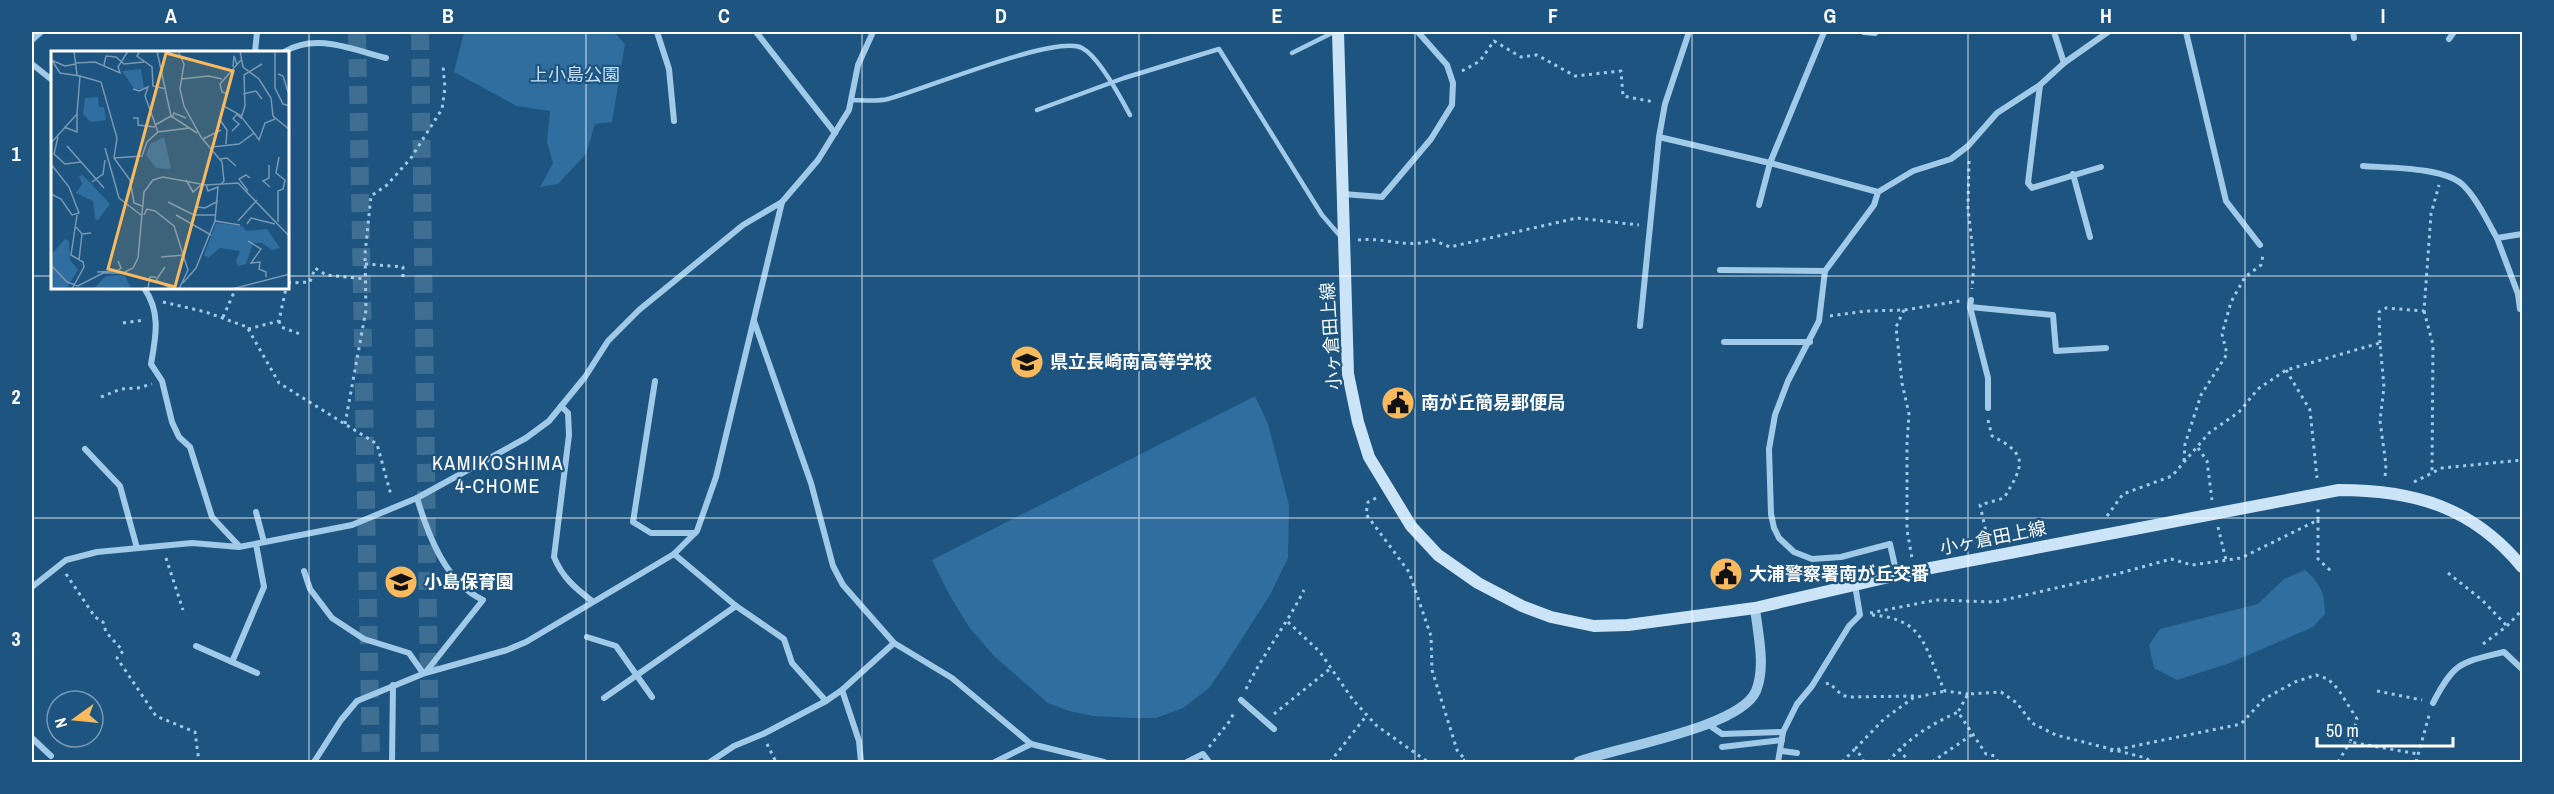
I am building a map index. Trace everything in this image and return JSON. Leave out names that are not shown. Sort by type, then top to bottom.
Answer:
[{"type":"main road","name":"小ヶ倉田上線","points":[[1336,32],[1348,374],[1358,422],[1369,457],[1411,526],[1438,555],[1478,583],[1522,606],[1551,618],[1605,626],[1755,608],[1898,575],[2339,490],[2409,495],[2448,509],[2471,520],[2499,541],[2523,567]]},
{"type":"street","points":[[32,40],[41,32]]},
{"type":"street","points":[[255,51],[257,32]]},
{"type":"street","points":[[657,32],[669,69],[674,121]]},
{"type":"street","points":[[756,32],[835,133]]},
{"type":"street","points":[[32,587],[66,560],[97,552],[192,543],[239,547],[352,525],[417,498],[525,438],[549,421],[585,377],[608,341],[639,310],[743,225],[782,202],[818,160],[849,110],[858,65],[873,32]]},
{"type":"street","points":[[1343,194],[1382,197],[1431,139],[1452,105],[1453,83],[1447,64],[1418,32]]},
{"type":"street","points":[[1640,326],[1659,137],[1665,104],[1689,32]]},
{"type":"street","points":[[1759,206],[1770,163],[1824,32]]},
{"type":"street","points":[[1864,32],[1875,33]]},
{"type":"street","points":[[2054,32],[2064,63]]},
{"type":"street","points":[[1898,575],[1890,544],[1841,557],[1812,559],[1794,552],[1779,538],[1774,528],[1771,514],[1769,449],[1775,416],[1788,381],[1810,342],[1819,316],[1825,271],[1874,205],[1878,192],[1913,171],[1951,159],[1968,146],[1997,113],[2040,85],[2064,63],[2108,32]]},
{"type":"street","points":[[2186,32],[2226,201],[2260,245]]},
{"type":"street","points":[[2450,39],[2454,32]]},
{"type":"street","points":[[286,51],[294,46],[323,42],[387,58]]},
{"type":"street","points":[[32,64],[51,79]]},
{"type":"street","points":[[2040,85],[2028,183],[2032,188],[2101,167]]},
{"type":"street","points":[[1659,137],[1770,163],[1878,192]]},
{"type":"street","points":[[2363,166],[2442,174],[2464,186],[2497,238],[2518,294],[2520,309],[2523,309]]},
{"type":"street","points":[[2073,174],[2090,237]]},
{"type":"street","points":[[314,762],[357,701],[424,673],[507,650],[526,642],[674,554],[695,533],[716,477],[782,202]]},
{"type":"street","points":[[2497,238],[2523,234]]},
{"type":"street","points":[[1720,270],[1825,271]]},
{"type":"street","points":[[145,290],[153,301],[157,331],[151,364],[162,381],[172,422],[179,437],[190,447],[212,517],[239,547]]},
{"type":"street","points":[[1988,408],[1988,378],[1971,303],[2053,315],[2056,351],[2106,348]]},
{"type":"street","points":[[753,319],[811,483],[833,566],[843,585],[894,643],[952,678],[1031,744],[1104,762]]},
{"type":"street","points":[[1724,342],[1810,342]]},
{"type":"street","points":[[655,381],[633,522],[651,533],[695,533]]},
{"type":"street","points":[[561,406],[568,413],[569,435],[554,557],[560,572],[592,601]]},
{"type":"street","points":[[85,449],[120,486],[137,548]]},
{"type":"street","points":[[417,498],[426,527],[448,569],[468,593],[483,600],[424,673]]},
{"type":"street","points":[[256,512],[264,542]]},
{"type":"street","points":[[232,662],[264,587],[256,544]]},
{"type":"street","points":[[674,554],[736,606],[784,639],[792,663],[826,701]]},
{"type":"street","points":[[304,572],[310,589],[332,618],[364,639],[409,653],[424,673]]},
{"type":"street","points":[[1778,762],[1782,751],[1783,732],[1797,704],[1812,686],[1849,626],[1860,615],[1855,585]]},
{"type":"street","points":[[604,698],[736,606]]},
{"type":"street","points":[[1578,762],[1709,724],[1740,710],[1755,693],[1760,669],[1755,608]]},
{"type":"street","points":[[587,637],[616,646],[652,697]]},
{"type":"street","points":[[710,762],[734,746],[763,734],[826,701],[842,690],[894,643]]},
{"type":"street","points":[[196,646],[257,673]]},
{"type":"street","points":[[2433,703],[2448,674],[2466,662],[2504,652],[2523,669]]},
{"type":"street","points":[[392,762],[393,685]]},
{"type":"street","points":[[842,690],[859,741],[861,762]]},
{"type":"street","points":[[1240,700],[1274,729]]},
{"type":"street","points":[[1709,724],[1722,734],[1783,732]]},
{"type":"street","points":[[32,738],[51,756]]},
{"type":"street","points":[[1722,747],[1782,740]]},
{"type":"street","points":[[995,762],[1031,744]]},
{"type":"street","points":[[1782,751],[1797,753]]},
{"type":"street","points":[[1187,762],[1203,754],[1209,762]]},
{"type":"lane","points":[[1292,53],[1336,32]]},
{"type":"lane","points":[[851,100],[886,99],[1044,49],[1075,44],[1085,49],[1112,83],[1130,115]]},
{"type":"lane","points":[[1038,111],[1112,83],[1219,49],[1322,215],[1344,242]]},
{"type":"path","points":[[1451,75],[1480,61],[1494,41],[1521,57],[1537,55],[1575,76],[1621,71],[1623,96],[1665,104]]},
{"type":"path","points":[[345,424],[366,310],[365,264],[371,196],[387,185],[411,158],[442,109],[445,88],[443,66]]},
{"type":"path","points":[[1819,316],[1971,303],[1974,262],[1968,208],[1968,146]]},
{"type":"path","points":[[2432,473],[2433,345],[2424,311],[2431,214],[2442,174]]},
{"type":"path","points":[[1344,242],[1370,239],[1419,245],[1433,240],[1450,247],[1577,218],[1650,226]]},
{"type":"path","points":[[2184,463],[2185,444],[2201,395],[2227,354],[2222,334],[2231,302],[2245,277],[2260,265],[2263,252],[2260,245]]},
{"type":"path","points":[[365,264],[403,267],[403,280]]},
{"type":"path","points":[[290,283],[310,282],[315,268],[326,275],[365,279]]},
{"type":"path","points":[[223,317],[235,290]]},
{"type":"path","points":[[286,290],[279,321],[281,327],[300,334]]},
{"type":"path","points":[[153,301],[180,305],[223,317],[249,329],[279,383],[377,444],[395,508]]},
{"type":"path","points":[[2383,492],[2386,465],[2380,421],[2385,387],[2379,312],[2386,308],[2424,311]]},
{"type":"path","points":[[1904,310],[1896,327],[1902,383],[1909,414],[1907,530],[1915,572]]},
{"type":"path","points":[[123,323],[155,319]]},
{"type":"path","points":[[249,329],[279,321]]},
{"type":"path","points":[[2107,516],[2123,494],[2172,476],[2209,433],[2239,412],[2258,389],[2286,370],[2380,343]]},
{"type":"path","points":[[2286,370],[2310,410],[2319,493],[2318,559],[2332,572]]},
{"type":"path","points":[[101,397],[121,389],[138,388],[162,381]]},
{"type":"path","points":[[1988,408],[1987,417],[1992,436],[2009,445],[2016,453],[2020,466],[2004,498],[1980,505],[1992,557]]},
{"type":"path","points":[[2409,495],[2415,480],[2442,468],[2523,460]]},
{"type":"path","points":[[1389,490],[1368,502],[1366,514],[1409,572],[1431,636],[1432,670],[1457,750],[1466,761]]},
{"type":"path","points":[[1860,615],[1936,600],[1995,602],[2172,559],[2192,565],[2241,558],[2318,520]]},
{"type":"path","points":[[162,545],[183,610]]},
{"type":"path","points":[[59,565],[95,617],[104,622],[106,632],[123,651],[117,658],[156,716],[195,732],[199,762]]},
{"type":"path","points":[[2448,573],[2482,600],[2506,626]]},
{"type":"path","points":[[1203,754],[1229,722],[1254,671],[1288,622],[1304,590]]},
{"type":"path","points":[[2482,644],[2523,610]]},
{"type":"path","points":[[1860,615],[1890,616],[1910,625],[1921,637],[1933,669],[1945,691]]},
{"type":"path","points":[[1288,622],[1320,652],[1367,715],[1386,733],[1425,760],[1433,762]]},
{"type":"path","points":[[1265,721],[1331,668]]},
{"type":"path","points":[[2110,751],[2241,724],[2264,699],[2295,682],[2316,675],[2328,679],[2338,689],[2357,719],[2350,742],[2338,762]]},
{"type":"path","points":[[1812,686],[1829,683],[1842,695],[1848,697],[1922,696]]},
{"type":"path","points":[[1842,762],[1884,718],[1913,698],[1945,691],[1968,694],[2001,692],[2017,703],[2032,723],[2056,735],[2110,751],[2146,758],[2151,762]]},
{"type":"path","points":[[2377,691],[2433,703],[2415,762]]},
{"type":"path","points":[[1888,762],[1899,748],[1926,727],[1958,712],[1968,694]]},
{"type":"path","points":[[1958,712],[1986,754],[1995,756],[1998,762]]},
{"type":"path","points":[[1330,762],[1367,715]]},
{"type":"path","points":[[763,734],[776,762]]},
{"type":"path","points":[[1932,762],[1973,734]]},
{"type":"path","points":[[2350,742],[2418,754]]},
{"type":"path","points":[[1856,748],[1864,762]]},
{"type":"path","points":[[1899,748],[1909,762]]},
{"type":"path","points":[[1456,762],[1466,761]]},
{"type":"green space","name":"上小島公園","points":[[464,32],[614,32],[625,44],[612,122],[595,124],[586,154],[558,184],[540,187],[553,163],[547,142],[550,111],[517,106],[454,72]]},
{"type":"green space","points":[[1255,396],[1268,424],[1289,505],[1288,558],[1270,595],[1225,665],[1209,688],[1183,708],[1156,718],[1093,716],[1069,711],[1048,703],[994,656],[969,627],[932,560]]},
{"type":"green space","points":[[2305,570],[2321,589],[2324,600],[2325,614],[2313,627],[2230,663],[2177,680],[2154,668],[2149,645],[2160,629],[2258,604],[2284,579]]},
{"type":"tunnel","points":[[357,32],[371,762]]},
{"type":"tunnel","points":[[420,32],[430,762]]},
{"type":"place","name":"県立長崎南高等学校","points":[[1027,362]]},
{"type":"place","name":"南が丘簡易郵便局","points":[[1398,403]]},
{"type":"place","name":"大浦警察署南が丘交番","points":[[1726,574]]},
{"type":"place","name":"小島保育園","points":[[401,582]]},
{"type":"district","name":"KAMIKOSHIMA 4-CHOME","points":[[498,474]]}]
